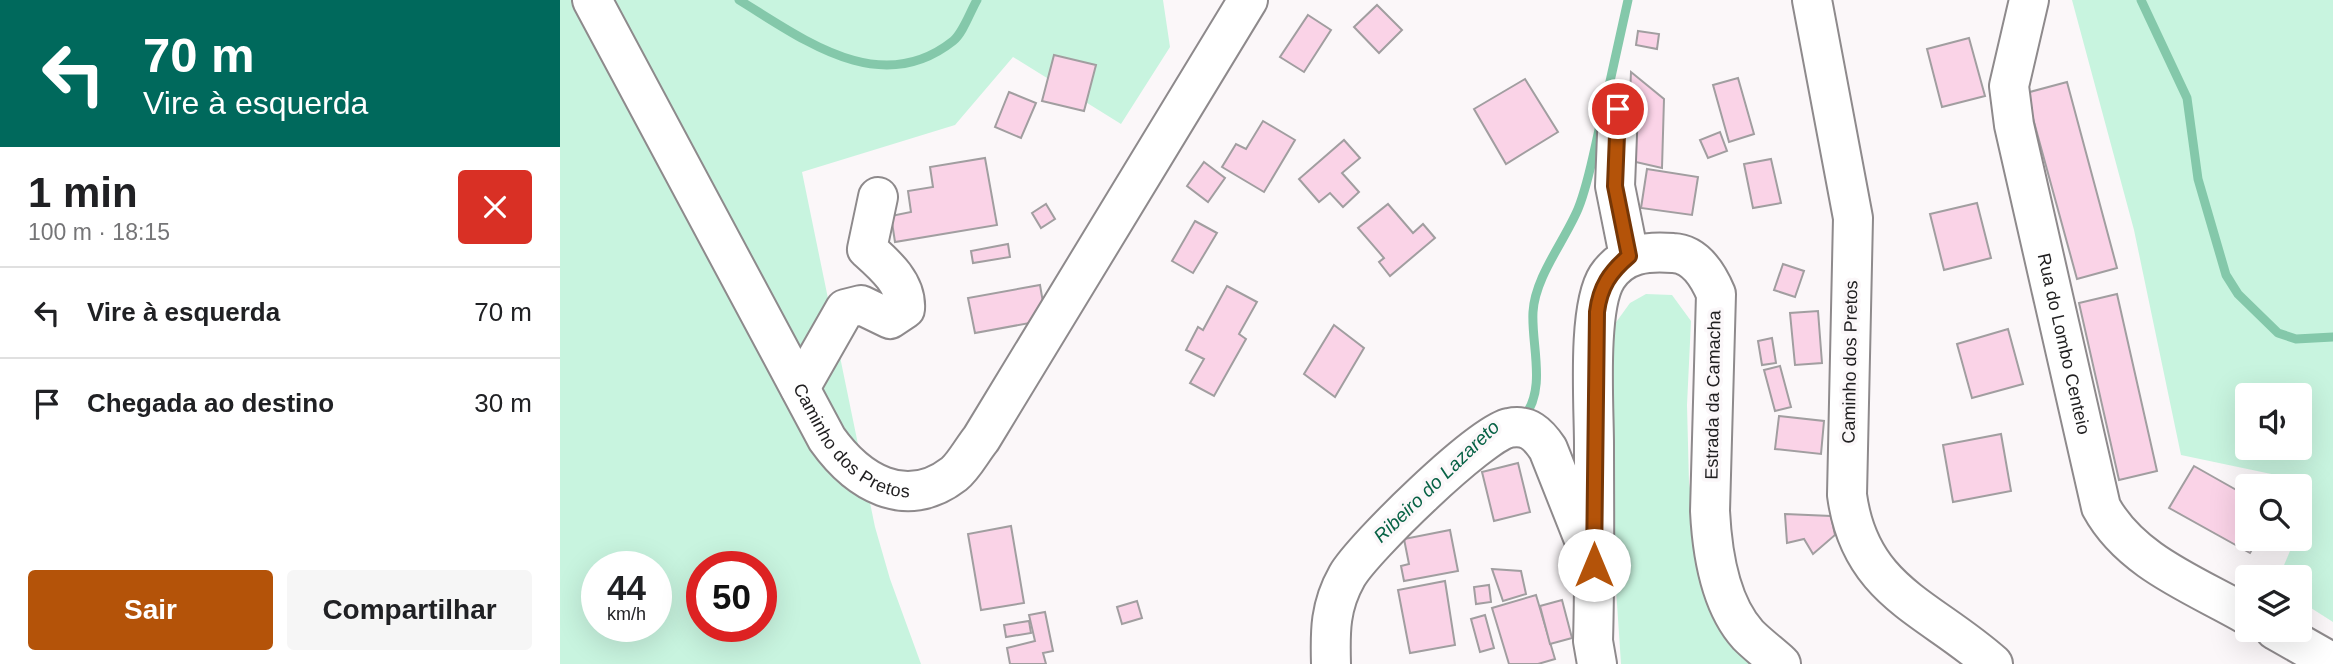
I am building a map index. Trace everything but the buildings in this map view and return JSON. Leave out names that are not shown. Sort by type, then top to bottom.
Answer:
[{"type":"main road","name":"Caminho dos Pretos","points":[[592,0],[827,439],[844,463],[865,480],[884,488],[908,490],[930,486],[954,474],[981,439],[1248,0]]},
{"type":"main road","name":"Caminho dos Pretos","points":[[1812,0],[1853,218],[1847,495],[1850,517],[1866,557],[1890,587],[1963,638],[1993,664]]},
{"type":"main road","name":"Rua do Lombo Centeio","points":[[2029,0],[2008,86],[2014,125],[2101,507],[2114,530],[2144,557],[2235,608]]},
{"type":"main road","points":[[1597,664],[1593,641],[1597,312],[1607,277],[1629,256],[1615,186],[1618,109]]},
{"type":"main road","points":[[800,388],[845,309],[861,305],[890,319],[905,309],[906,299],[898,282],[867,249],[878,197]]},
{"type":"main road","name":"Estrada da Camacha","points":[[1629,256],[1656,252],[1681,253],[1699,264],[1716,294],[1710,511],[1712,544],[1720,582],[1746,632],[1781,664]]},
{"type":"main road","points":[[1331,664],[1330,619],[1347,575],[1383,530],[1442,477],[1515,427],[1538,435],[1548,449],[1594,565]]},
{"type":"main road","points":[[2296,642],[2333,663]]},
{"type":"green space","points":[[560,0],[1163,0],[1170,47],[1121,124],[1013,57],[955,125],[802,172],[875,527],[890,579],[921,664],[560,664]]},
{"type":"green space","points":[[2072,0],[2333,0],[2333,622],[2312,609],[2312,565],[2284,565],[2290,551],[2312,551],[2312,474],[2271,474],[2181,455],[2134,230]]},
{"type":"green space","points":[[1646,294],[1672,295],[1691,321],[1687,405],[1689,483],[1706,571],[1763,664],[1621,664],[1611,513],[1609,332],[1630,303]]},
{"type":"waterway","points":[[739,0],[789,31],[843,57],[870,64],[898,65],[925,57],[953,41],[977,0]]},
{"type":"waterway","name":"Ribeiro do Lazareto","points":[[1605,104],[1628,0]]},
{"type":"waterway","points":[[2141,0],[2187,98],[2198,179],[2226,275],[2238,294],[2278,333],[2296,339],[2333,337]]},
{"type":"waterway","name":"Ribeiro do Lazareto","points":[[1524,417],[1535,393],[1535,299],[1544,273],[1582,199],[1601,121]]},
{"type":"route","points":[[1594,565],[1594,371],[1597,312],[1607,277],[1629,256],[1615,186],[1618,109]]}]
